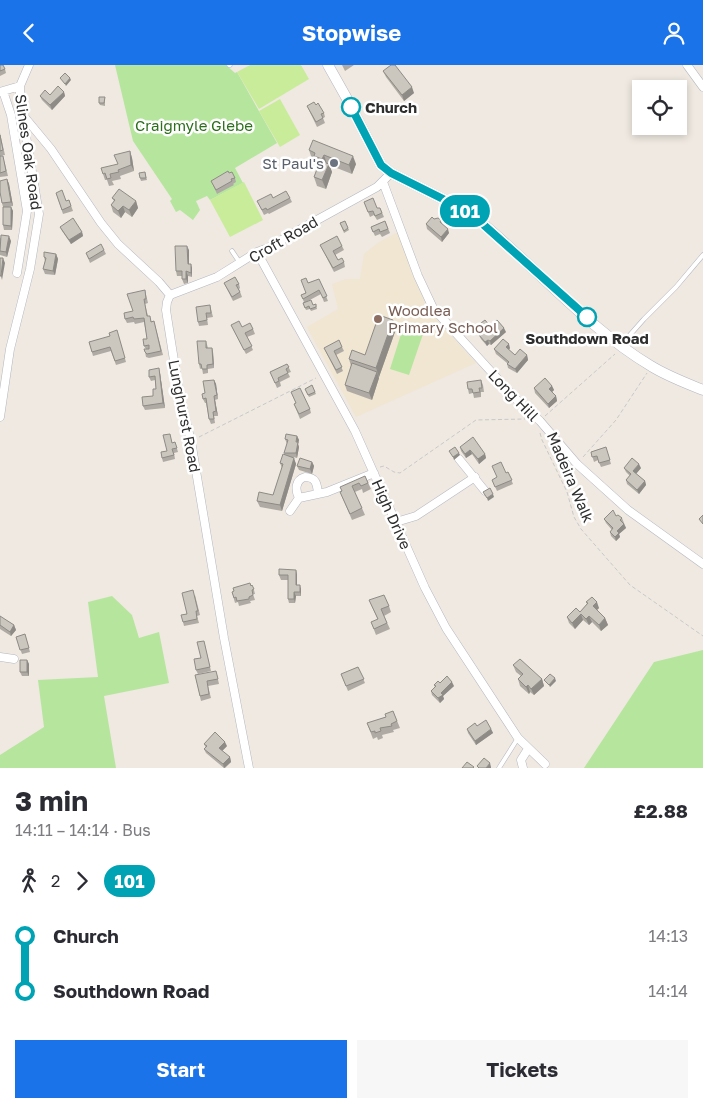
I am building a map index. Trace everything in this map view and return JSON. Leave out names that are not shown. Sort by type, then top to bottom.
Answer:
[{"type":"street","name":"Slines Oak Road","points":[[0,417],[10,349],[30,269],[38,215],[22,114],[20,86],[29,65]]},
{"type":"street","points":[[328,65],[381,165],[391,173],[461,208],[476,218],[622,346],[652,366],[703,390]]},
{"type":"street","points":[[687,65],[703,87]]},
{"type":"street","points":[[17,273],[26,220],[26,203],[11,115],[1,92],[20,86]]},
{"type":"street","points":[[22,114],[51,149],[101,223],[118,244],[159,282],[170,295]]},
{"type":"street","name":"Croft Road","points":[[170,295],[217,277],[257,252],[268,248],[378,187],[391,173]]},
{"type":"street","name":"Long Hill","points":[[384,182],[418,276],[433,308],[517,400],[539,420],[576,464],[628,510],[703,565]]},
{"type":"street","name":"High Drive","points":[[257,252],[355,431],[425,588],[446,628],[518,738],[545,764]]},
{"type":"street","name":"Lunghurst Road","points":[[170,295],[166,309],[184,418],[191,441],[224,638],[249,768]]},
{"type":"street","points":[[459,459],[485,491]]},
{"type":"street","points":[[290,511],[299,498],[327,492],[373,470]]},
{"type":"street","points":[[299,498],[297,483],[298,480],[305,477],[314,479],[318,493]]},
{"type":"street","points":[[396,522],[416,515],[474,477]]},
{"type":"street","points":[[0,657],[14,659]]},
{"type":"street","points":[[523,768],[521,760],[528,749]]},
{"type":"lane","points":[[232,251],[240,263]]},
{"type":"lane","points":[[622,346],[703,255]]},
{"type":"lane","points":[[499,768],[518,738]]},
{"type":"path","points":[[373,470],[384,466],[400,473],[476,420],[539,420],[622,346]]},
{"type":"path","points":[[576,464],[616,420],[652,366]]},
{"type":"path","points":[[191,441],[323,374]]},
{"type":"path","name":"Madeira Walk","points":[[539,420],[542,440],[567,492],[574,517],[581,529],[630,585],[703,636]]},
{"type":"shaded area","name":"Woodlea Primary School","points":[[398,232],[428,310],[476,363],[356,417],[307,327],[338,309],[332,284],[346,279],[360,279],[364,254],[379,242]]},
{"type":"green space","name":"Craigmyle Glebe","points":[[115,65],[226,65],[235,73],[237,72],[277,143],[235,168],[243,183],[210,200],[207,196],[196,201],[200,210],[193,220],[180,210],[176,212],[170,201],[172,199],[133,141]]},
{"type":"green space","points":[[250,65],[301,65],[309,79],[259,109],[237,72]]},
{"type":"green space","points":[[280,99],[300,135],[280,147],[259,111]]},
{"type":"green space","points":[[244,182],[263,220],[230,237],[210,200]]},
{"type":"green space","points":[[403,328],[423,334],[409,375],[390,369]]},
{"type":"green space","points":[[112,596],[132,615],[139,638],[159,632],[169,683],[104,696],[116,768],[0,768],[0,755],[44,727],[38,680],[98,677],[88,602]]},
{"type":"green space","points":[[703,650],[703,768],[584,768],[654,662]]},
{"type":"building","points":[[0,65],[3,65],[5,69],[0,71]]},
{"type":"building","points":[[391,65],[395,65],[412,87],[402,95],[383,71]]},
{"type":"building","points":[[65,73],[70,78],[65,84],[60,78]]},
{"type":"building","points":[[58,86],[64,92],[50,105],[40,96],[45,90],[50,95]]},
{"type":"building","points":[[99,97],[105,97],[104,103],[99,103]]},
{"type":"building","points":[[314,102],[316,105],[318,103],[324,113],[321,114],[323,118],[316,122],[307,106]]},
{"type":"building","points":[[0,135],[3,150],[0,151]]},
{"type":"building","points":[[313,140],[353,156],[349,165],[324,155],[322,159],[314,156],[315,153],[309,150]]},
{"type":"building","points":[[130,151],[131,165],[118,170],[119,172],[110,174],[111,178],[107,179],[101,168],[118,164],[114,155]]},
{"type":"building","points":[[0,156],[3,156],[6,171],[0,173]]},
{"type":"building","points":[[320,161],[329,164],[322,180],[314,177]]},
{"type":"building","points":[[228,171],[229,173],[232,172],[235,178],[216,190],[211,181]]},
{"type":"building","points":[[145,172],[146,178],[140,178],[139,173]]},
{"type":"building","points":[[7,179],[11,202],[2,203],[0,181]]},
{"type":"building","points":[[119,189],[136,201],[129,210],[123,206],[118,211],[111,205],[115,200],[112,198]]},
{"type":"building","points":[[62,190],[66,201],[69,200],[71,206],[62,210],[56,193]]},
{"type":"building","points":[[286,191],[290,198],[267,210],[266,208],[262,210],[257,201],[271,194],[273,198]]},
{"type":"building","points":[[373,198],[377,208],[380,208],[382,213],[375,216],[373,211],[368,212],[364,202]]},
{"type":"building","points":[[3,207],[11,207],[11,226],[3,225]]},
{"type":"building","points":[[432,217],[441,220],[440,222],[448,229],[441,237],[426,224]]},
{"type":"building","points":[[73,218],[82,232],[69,240],[60,227]]},
{"type":"building","points":[[345,221],[348,228],[344,231],[340,223]]},
{"type":"building","points":[[385,221],[388,229],[380,232],[379,229],[373,232],[371,227]]},
{"type":"building","points":[[1,235],[9,236],[6,252],[0,251]]},
{"type":"building","points":[[337,236],[342,246],[333,251],[338,260],[342,258],[344,262],[333,268],[320,245]]},
{"type":"building","points":[[101,244],[104,250],[89,259],[86,253]]},
{"type":"building","points":[[175,246],[187,246],[188,264],[191,264],[191,273],[186,271],[186,279],[182,279],[182,271],[176,271]]},
{"type":"building","points":[[44,252],[56,254],[53,271],[43,269],[46,258],[44,257]]},
{"type":"building","points":[[0,258],[3,258],[1,276],[0,276]]},
{"type":"building","points":[[235,277],[239,284],[236,285],[240,292],[232,297],[224,283]]},
{"type":"building","points":[[306,278],[308,283],[319,279],[327,296],[323,298],[319,290],[303,299],[301,295],[306,293],[301,280]]},
{"type":"building","points":[[145,290],[146,299],[144,299],[147,316],[150,316],[151,322],[154,321],[161,351],[147,354],[144,349],[149,349],[149,345],[144,346],[143,339],[147,339],[144,318],[134,319],[133,317],[125,319],[124,313],[133,311],[127,294]]},
{"type":"building","points":[[311,300],[313,305],[316,304],[316,307],[310,309],[309,306],[305,308],[303,303]]},
{"type":"building","points":[[210,305],[211,313],[206,313],[207,320],[198,322],[196,307]]},
{"type":"building","points":[[379,315],[393,320],[376,368],[349,359],[352,350],[365,355]]},
{"type":"building","points":[[485,320],[490,326],[497,320],[504,328],[490,341],[485,342],[479,335],[483,332],[477,326]]},
{"type":"building","points":[[239,321],[242,327],[250,323],[253,329],[245,333],[252,346],[244,350],[231,325]]},
{"type":"building","points":[[117,330],[125,358],[115,361],[110,347],[92,352],[89,342],[110,336],[109,333]]},
{"type":"building","points":[[503,339],[509,344],[506,347],[515,355],[520,349],[527,355],[515,369],[507,364],[509,362],[494,349]]},
{"type":"building","points":[[339,340],[342,347],[334,351],[342,367],[336,370],[324,348]]},
{"type":"building","points":[[197,341],[206,341],[206,348],[212,348],[213,364],[207,365],[207,369],[202,369],[201,364],[199,364]]},
{"type":"building","points":[[352,363],[377,372],[369,393],[345,385]]},
{"type":"building","points":[[287,364],[289,367],[286,369],[288,373],[278,378],[279,381],[275,383],[270,372]]},
{"type":"building","points":[[159,368],[163,403],[143,406],[142,397],[153,396],[153,389],[156,389],[155,376],[149,377],[149,370]]},
{"type":"building","points":[[545,378],[552,386],[549,389],[556,396],[548,404],[534,388]]},
{"type":"building","points":[[214,380],[217,395],[214,396],[216,411],[213,412],[214,419],[209,419],[206,398],[203,399],[202,394],[205,393],[203,381]]},
{"type":"building","points":[[481,380],[482,388],[479,388],[480,392],[473,393],[472,389],[468,389],[467,382]]},
{"type":"building","points":[[312,385],[315,392],[308,395],[305,389]]},
{"type":"building","points":[[300,388],[310,409],[299,414],[291,392]]},
{"type":"building","points":[[170,434],[172,443],[175,442],[177,448],[172,449],[174,455],[162,458],[161,452],[167,451],[163,435]]},
{"type":"building","points":[[286,434],[297,436],[296,453],[284,453],[288,440],[285,439]]},
{"type":"building","points":[[473,437],[485,454],[478,459],[470,450],[465,454],[460,447]]},
{"type":"building","points":[[455,447],[459,453],[453,457],[449,451]]},
{"type":"building","points":[[606,447],[610,460],[599,463],[597,456],[592,457],[591,452]]},
{"type":"building","points":[[283,454],[294,458],[280,505],[257,501],[259,492],[273,495],[283,464],[280,463]]},
{"type":"building","points":[[300,458],[312,462],[310,469],[297,466]]},
{"type":"building","points":[[632,458],[639,464],[633,471],[645,481],[637,490],[626,480],[631,474],[624,468]]},
{"type":"building","points":[[501,462],[512,480],[495,487],[492,480],[497,477],[492,466]]},
{"type":"building","points":[[365,476],[368,483],[361,486],[359,483],[352,486],[362,508],[350,514],[340,492],[342,491],[340,487]]},
{"type":"building","points":[[490,488],[493,494],[487,498],[483,492]]},
{"type":"building","points":[[613,510],[616,516],[618,515],[622,518],[620,520],[624,524],[617,531],[619,533],[615,537],[610,532],[613,528],[604,519]]},
{"type":"building","points":[[703,515],[703,524],[699,519]]},
{"type":"building","points":[[279,569],[296,570],[296,585],[300,585],[300,592],[294,592],[294,599],[288,599],[288,575],[279,575]]},
{"type":"building","points":[[250,583],[254,589],[252,590],[253,595],[249,599],[237,601],[232,592],[234,591],[233,588]]},
{"type":"building","points":[[193,590],[198,611],[196,611],[197,619],[183,622],[181,615],[187,614],[182,593]]},
{"type":"building","points":[[384,595],[389,606],[381,609],[387,623],[374,629],[371,622],[378,619],[369,600]]},
{"type":"building","points":[[592,597],[597,602],[593,606],[605,618],[599,625],[589,616],[586,619],[581,614],[572,623],[567,617],[576,608],[580,612],[588,603],[586,602]]},
{"type":"building","points":[[0,616],[14,625],[10,632],[0,625]]},
{"type":"building","points":[[25,634],[29,648],[20,650],[16,637]]},
{"type":"building","points":[[204,641],[210,667],[196,670],[194,659],[201,658],[197,642]]},
{"type":"building","points":[[520,659],[542,679],[531,689],[518,679],[523,674],[513,665]]},
{"type":"building","points":[[20,660],[27,660],[27,672],[20,672]]},
{"type":"building","points":[[358,667],[364,679],[346,686],[341,674]]},
{"type":"building","points":[[216,671],[218,679],[207,681],[209,694],[200,696],[195,675]]},
{"type":"building","points":[[550,674],[555,678],[549,685],[544,680]]},
{"type":"building","points":[[447,676],[452,682],[441,693],[443,695],[438,698],[431,691],[438,681],[440,683]]},
{"type":"building","points":[[393,711],[397,721],[391,724],[392,726],[380,728],[381,731],[375,733],[375,731],[371,732],[367,723],[386,717],[385,714]]},
{"type":"building","points":[[486,720],[491,729],[475,741],[467,729],[475,723],[477,726]]},
{"type":"building","points":[[215,732],[225,742],[219,748],[230,757],[223,764],[204,749],[207,746],[204,744]]},
{"type":"building","points":[[484,758],[490,763],[486,768],[479,768],[477,766]]},
{"type":"building","points":[[467,762],[474,767],[462,768]]},
{"type":"bus line","name":"101","points":[[351,107],[381,165],[407,182],[461,208],[476,218],[587,317]]},
{"type":"place","name":"Church","points":[[351,107]]},
{"type":"place","name":"St Paul's","points":[[334,163]]},
{"type":"place","name":"Southdown Road","points":[[587,317]]},
{"type":"place","name":"Woodlea Primary School","points":[[378,319]]}]
